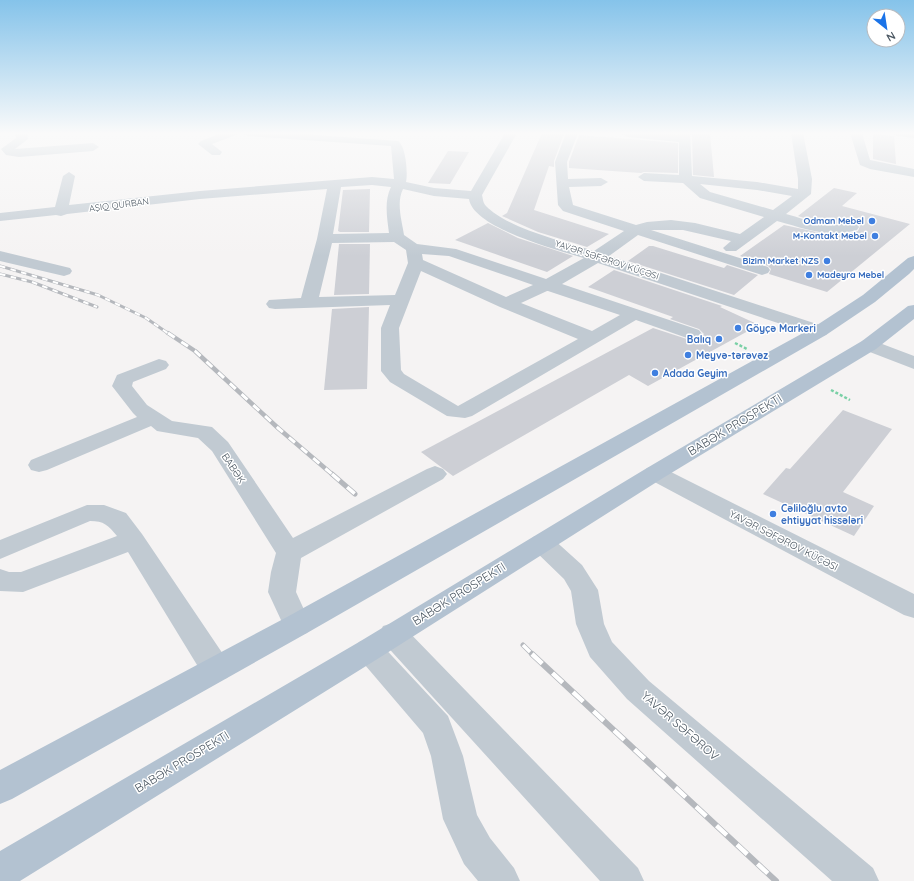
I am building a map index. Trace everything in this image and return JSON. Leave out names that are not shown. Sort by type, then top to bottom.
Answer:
[{"type":"main road","points":[[0,788],[297,625],[820,331],[858,308],[889,284],[914,261]]},
{"type":"main road","name":"BABƏK PROSPEKTI","points":[[0,872],[381,642],[655,473],[869,345],[914,310]]},
{"type":"street","points":[[401,174],[399,184],[394,194],[393,214],[397,237],[415,255],[506,303],[594,338]]},
{"type":"street","points":[[0,217],[61,212],[200,195],[372,182],[399,184],[434,192],[475,195],[487,174]]},
{"type":"street","points":[[562,174],[565,205],[568,208],[762,270]]},
{"type":"street","points":[[686,174],[686,179],[705,195],[822,229],[840,230],[852,227]]},
{"type":"street","points":[[720,256],[804,194],[804,174]]},
{"type":"street","points":[[61,212],[69,176]]},
{"type":"street","points":[[644,177],[686,179],[757,186],[804,194]]},
{"type":"street","points":[[562,183],[601,182]]},
{"type":"street","points":[[309,302],[325,239],[335,184]]},
{"type":"street","name":"YAVƏR SƏFƏROV KÜÇƏSI","points":[[475,195],[475,200],[479,206],[503,224],[529,235],[598,256],[820,331]]},
{"type":"street","points":[[506,303],[549,284],[598,256],[636,230],[648,226],[689,226],[743,239]]},
{"type":"street","points":[[325,239],[397,237]]},
{"type":"street","points":[[415,255],[451,252],[549,284],[692,334]]},
{"type":"street","points":[[415,255],[390,328],[391,371],[397,378],[454,412],[460,414],[634,314]]},
{"type":"street","points":[[0,256],[64,271]]},
{"type":"street","points":[[275,304],[400,300]]},
{"type":"street","points":[[869,345],[914,363]]},
{"type":"street","name":"BABƏK","points":[[159,365],[124,379],[122,386],[140,409],[165,426],[183,430],[204,432],[220,447],[289,553]]},
{"type":"street","points":[[39,465],[153,418]]},
{"type":"street","name":"YAVƏR SƏFƏROV KÜÇƏSI","points":[[655,473],[914,607]]},
{"type":"street","points":[[297,625],[282,592],[284,572],[289,553],[435,474]]},
{"type":"street","points":[[0,550],[87,513],[104,513],[117,519],[133,540],[216,669]]},
{"type":"street","points":[[0,579],[3,582],[23,582],[133,540]]},
{"type":"street","name":"YAVƏR SƏFƏROV","points":[[542,543],[573,572],[584,590],[590,624],[600,649],[638,690],[860,881]]},
{"type":"street","points":[[381,642],[437,726],[447,756],[461,819],[477,851],[501,881]]},
{"type":"street","points":[[381,642],[625,881]]},
{"type":"building","points":[[434,174],[456,174],[450,184],[428,183]]},
{"type":"building","points":[[524,174],[546,174],[534,210],[609,234],[587,247],[538,232],[502,216],[507,213]]},
{"type":"building","points":[[714,174],[714,177],[693,175]]},
{"type":"building","points":[[834,188],[857,193],[842,206],[910,224],[827,292],[769,274],[771,269],[768,266],[740,256],[784,225],[826,234],[846,234],[858,231],[860,226],[857,223],[823,224],[798,216]]},
{"type":"building","points":[[370,189],[369,232],[338,231],[343,190]]},
{"type":"building","points":[[488,223],[518,238],[573,256],[547,272],[455,240]]},
{"type":"building","points":[[339,244],[370,244],[369,294],[334,295]]},
{"type":"building","points":[[649,246],[724,268],[727,265],[758,275],[734,295],[628,261]]},
{"type":"building","points":[[614,270],[722,306],[720,307],[759,325],[648,386],[629,375],[453,476],[421,452],[653,328],[693,341],[700,339],[704,334],[699,329],[670,319],[673,317],[588,287]]},
{"type":"building","points":[[369,307],[367,389],[324,390],[332,309]]},
{"type":"building","points":[[843,410],[892,429],[843,492],[874,506],[854,536],[763,494],[786,468],[790,469]]},
{"type":"railway","points":[[0,266],[98,295],[146,318],[169,334]]},
{"type":"railway","points":[[0,274],[32,282],[97,307]]},
{"type":"railway","points":[[168,333],[195,351],[278,428],[333,475]]},
{"type":"railway","points":[[332,474],[355,494]]},
{"type":"railway","points":[[523,645],[532,654]]},
{"type":"railway","points":[[532,654],[776,881]]},
{"type":"place","name":"Odman Mebel","points":[[872,221]]},
{"type":"place","name":"M-Kontakt Mebel","points":[[875,236]]},
{"type":"place","name":"Bizim Market NZS","points":[[827,261]]},
{"type":"place","name":"Madeyra Mebel","points":[[809,275]]},
{"type":"place","name":"Göyçə Markeri","points":[[738,328]]},
{"type":"place","name":"Balıq","points":[[719,339]]},
{"type":"place","name":"Meyvə-tərəvəz","points":[[688,355]]},
{"type":"place","name":"Adada Geyim","points":[[655,373]]},
{"type":"place","name":"Cəliloğlu avto ehtiyyat hissələri","points":[[773,514]]}]
